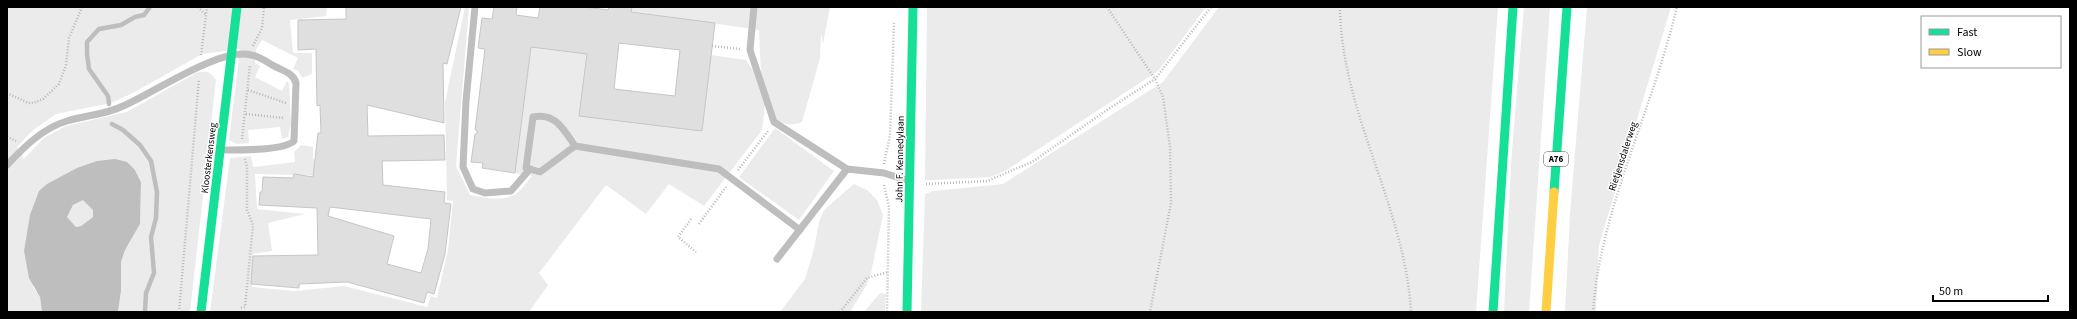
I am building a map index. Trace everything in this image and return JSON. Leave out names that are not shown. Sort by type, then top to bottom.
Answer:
[{"type":"main road","name":"Kloosterkensweg","points":[[201,312],[237,7]]},
{"type":"main road","name":"John F. Kennedylaan","points":[[907,312],[913,7]]},
{"type":"main road","points":[[1493,312],[1512,7]]},
{"type":"main road","name":"A76","points":[[1546,312],[1567,7]]},
{"type":"lane","points":[[475,7],[466,101],[463,167],[473,189],[484,193],[512,191],[530,169]]},
{"type":"lane","points":[[754,7],[750,50],[762,80],[774,122],[847,169],[884,172],[910,181]]},
{"type":"lane","points":[[7,165],[25,146],[51,127],[68,120],[105,114],[200,66],[231,55],[251,54],[293,76],[296,83],[296,138],[291,144],[241,150],[220,150]]},
{"type":"lane","points":[[575,146],[540,172],[526,168],[533,117],[543,115],[556,121],[575,146],[719,169],[800,230]]},
{"type":"lane","points":[[777,259],[847,169]]},
{"type":"path","points":[[7,93],[28,103],[33,103],[43,99],[59,84],[66,65],[69,38],[82,7]]},
{"type":"path","points":[[198,7],[206,15]]},
{"type":"path","points":[[178,312],[200,66],[207,7]]},
{"type":"path","points":[[241,308],[245,307],[253,226],[247,210],[247,167],[241,150],[246,114],[251,54],[253,46],[262,28],[264,7]]},
{"type":"path","points":[[1107,7],[1156,79],[1163,96],[1170,147],[1172,203],[1150,312]]},
{"type":"path","points":[[910,181],[926,184],[987,181],[1032,162],[1110,108],[1156,79],[1211,7]]},
{"type":"path","points":[[1340,7],[1344,48],[1353,96],[1402,249],[1410,312]]},
{"type":"path","name":"Rietjensdalerweg","points":[[1593,312],[1599,265],[1607,227],[1659,70],[1677,7]]},
{"type":"path","points":[[887,312],[889,207],[884,190],[884,158],[890,135],[894,22]]},
{"type":"path","points":[[712,46],[750,50]]},
{"type":"path","points":[[248,90],[296,107]]},
{"type":"path","points":[[246,114],[296,120]]},
{"type":"path","points":[[691,219],[678,238],[696,252]]},
{"type":"path","points":[[840,312],[867,278],[888,272]]},
{"type":"shaded area","points":[[7,7],[327,7],[326,16],[290,20],[293,53],[312,53],[312,74],[302,78],[298,71],[293,69],[298,58],[262,40],[256,50],[255,63],[260,66],[255,77],[282,91],[287,81],[289,84],[291,124],[288,137],[282,139],[280,127],[248,130],[249,143],[237,144],[229,140],[240,49],[202,54],[133,93],[111,103],[56,114],[33,130],[17,147],[24,159],[44,138],[66,126],[127,112],[196,73],[208,72],[216,80],[190,312],[118,312],[121,291],[121,262],[125,250],[140,224],[141,182],[135,170],[77,168],[33,287],[40,296],[42,312],[7,312]]},
{"type":"shaded area","points":[[465,7],[469,7],[456,166],[470,195],[507,198],[517,193],[532,176],[515,173],[531,47],[587,54],[580,116],[702,131],[711,55],[746,60],[753,70],[762,97],[759,30],[602,7],[830,7],[823,44],[821,33],[820,58],[802,122],[796,124],[784,124],[775,119],[765,105],[762,130],[704,206],[669,184],[646,214],[606,185],[539,273],[548,285],[529,312],[210,312],[230,158],[251,156],[253,167],[295,162],[294,152],[301,145],[313,147],[313,159],[342,163],[340,176],[255,174],[257,209],[305,214],[268,223],[272,251],[253,254],[252,287],[295,291],[344,286],[427,307],[431,296],[437,298],[448,250],[453,201],[447,200],[445,102]]},
{"type":"shaded area","points":[[927,7],[1206,7],[1158,71],[1005,171],[990,177],[925,180]]},
{"type":"shaded area","points":[[1219,7],[1498,7],[1476,312],[921,312],[925,194],[933,191],[1003,184],[1163,82]]},
{"type":"shaded area","points":[[1524,7],[1550,7],[1529,312],[1504,312],[1511,163]]},
{"type":"shaded area","points":[[1587,7],[1671,7],[1599,245],[1596,312],[1565,312],[1570,214]]},
{"type":"shaded area","points":[[775,128],[834,171],[799,220],[739,177]]},
{"type":"shaded area","points":[[115,159],[127,162],[135,170],[141,182],[140,224],[125,250],[121,262],[121,291],[118,312],[42,312],[40,297],[29,278],[24,251],[30,215],[39,191],[47,184],[77,168],[97,161]],"holes":[[[83,200],[93,210],[93,217],[81,226],[76,227],[67,217],[73,205]]]},
{"type":"shaded area","points":[[854,184],[867,190],[877,200],[883,215],[871,273],[866,286],[850,312],[780,312],[805,279],[814,249],[819,222],[824,210]]},
{"type":"shaded area","points":[[83,199],[94,210],[93,217],[81,226],[76,227],[67,217],[73,205]]},
{"type":"shaded area","points":[[880,293],[886,294],[885,312],[864,312]]},
{"type":"building","points":[[346,7],[461,7],[447,64],[443,63],[444,123],[367,105],[368,136],[444,135],[445,160],[382,161],[383,185],[445,192],[444,203],[451,204],[445,254],[434,294],[427,292],[424,303],[347,282],[299,284],[299,288],[251,284],[253,256],[318,255],[317,208],[259,205],[260,192],[262,192],[263,177],[293,178],[294,174],[313,177],[318,133],[321,133],[320,105],[317,106],[316,49],[298,50],[298,20],[346,19]],"holes":[[[330,207],[431,219],[428,249],[421,273],[387,264],[394,236],[328,216]]]},
{"type":"building","points":[[494,7],[517,7],[516,15],[538,18],[540,7],[585,7],[608,10],[609,7],[632,7],[631,12],[715,23],[702,131],[579,116],[587,54],[531,47],[515,173],[482,168],[483,163],[471,162],[475,134],[477,134],[477,130],[475,130],[485,49],[478,48],[482,18],[492,19]],"holes":[[[619,43],[680,50],[675,96],[614,89]]]},
{"type":"waterway","points":[[109,104],[108,96],[89,69],[87,42],[99,29],[121,25],[135,17],[144,15],[150,7]]},
{"type":"waterway","points":[[112,124],[123,130],[140,145],[151,161],[157,192],[156,218],[151,237],[154,273],[146,293],[145,312]]},
{"type":"traffic: fast","points":[[201,312],[237,7]]},
{"type":"traffic: fast","points":[[907,312],[913,7]]},
{"type":"traffic: fast","points":[[1493,312],[1513,7]]},
{"type":"traffic: fast","points":[[1554,192],[1567,7]]},
{"type":"traffic: slow","points":[[1546,312],[1554,192]]}]
